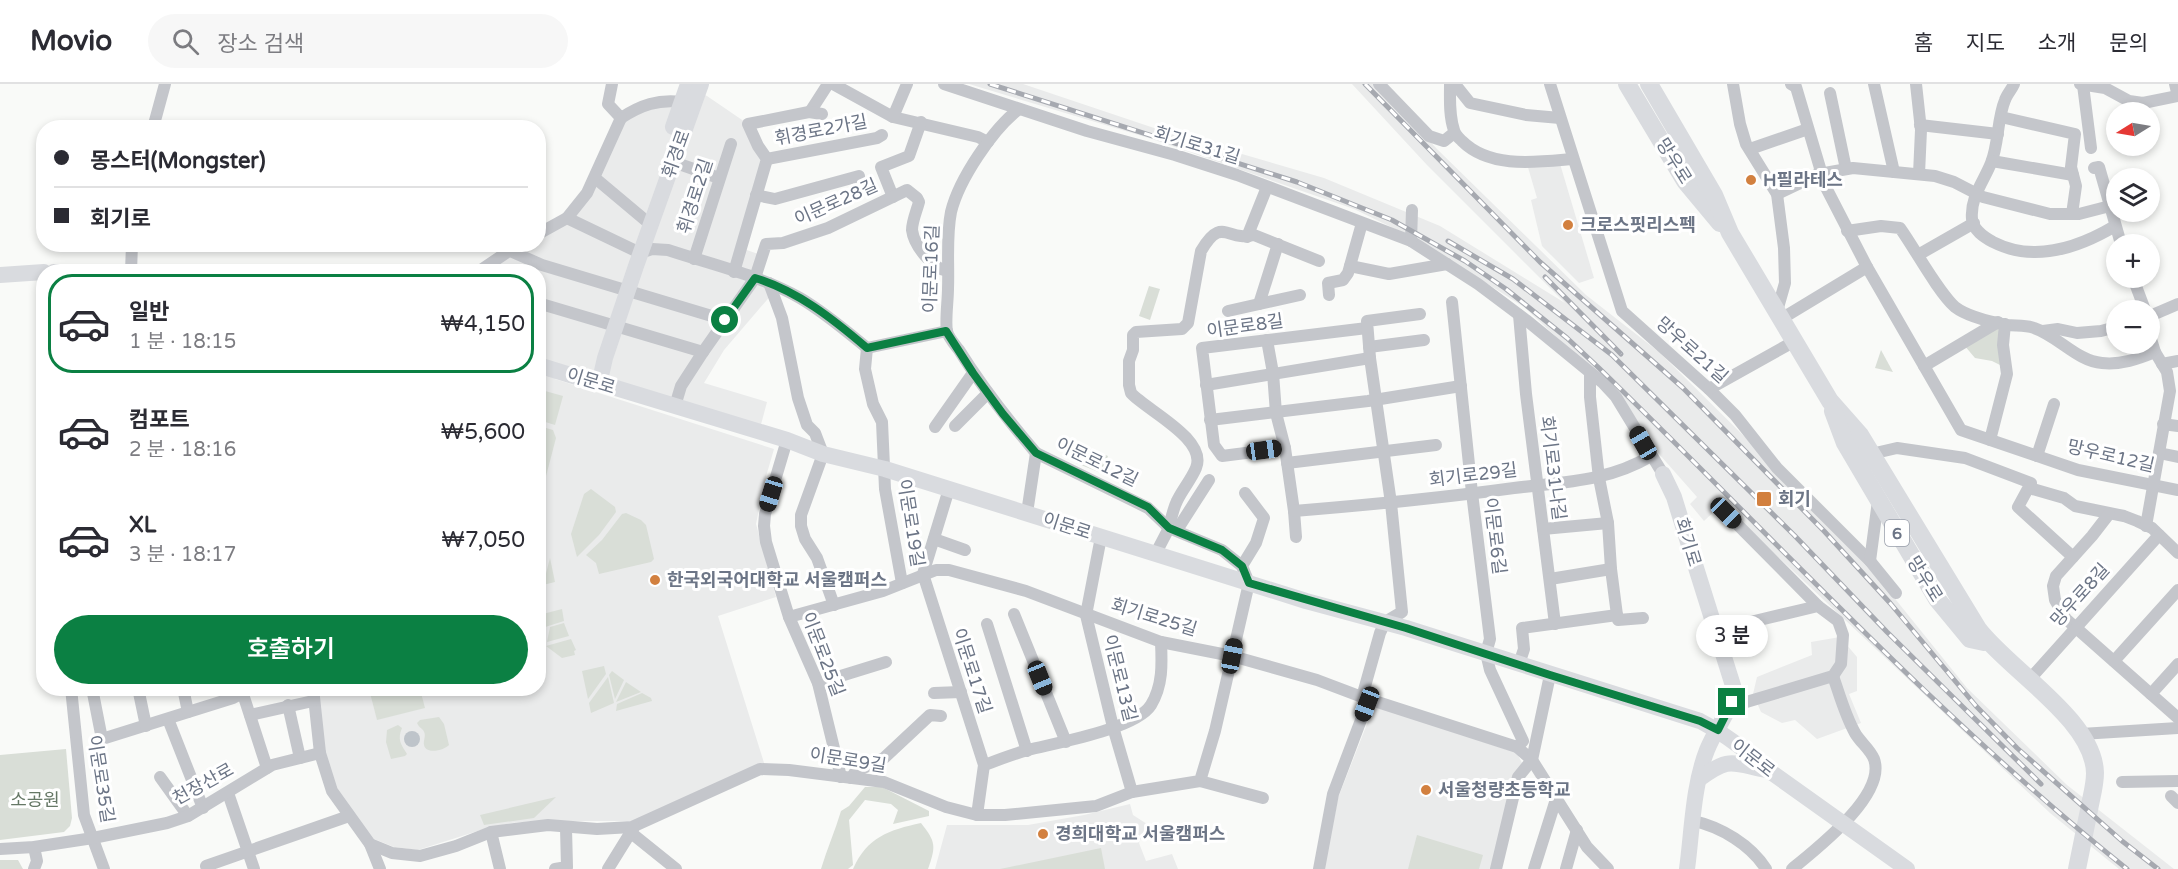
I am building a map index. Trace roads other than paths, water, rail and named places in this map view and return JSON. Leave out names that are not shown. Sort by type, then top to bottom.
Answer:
[{"type":"main road","points":[[657,206],[655,181],[688,84]]},
{"type":"main road","name":"휘경로","points":[[600,380],[640,253],[701,84]]},
{"type":"main road","points":[[657,206],[674,186],[712,84]]},
{"type":"main road","name":"망우로","points":[[1627,84],[1685,181],[1730,233]]},
{"type":"main road","name":"망우로","points":[[1648,84],[1714,195],[1730,233],[1830,402],[1845,443],[1937,599],[1970,639],[1988,644]]},
{"type":"main road","points":[[0,275],[36,273]]},
{"type":"main road","name":"이문로","points":[[546,367],[583,379],[600,380],[616,388],[787,440],[823,454],[885,469],[1700,721],[1718,730],[1768,770],[1907,869]]},
{"type":"main road","name":"망우로","points":[[1830,402],[1860,435],[1955,595],[1988,644],[2029,680],[2089,746],[2094,762],[2095,779],[2078,864]]},
{"type":"main road","name":"회기로","points":[[1663,474],[1674,497],[1733,682],[1735,692],[1732,702]]},
{"type":"main road","points":[[1687,869],[1699,779],[1707,751],[1732,702]]},
{"type":"main road","points":[[1699,779],[1717,766],[1727,763],[1768,770]]},
{"type":"street","points":[[155,120],[165,84]]},
{"type":"street","points":[[612,84],[608,104],[621,118]]},
{"type":"street","name":"휘경로2가길","points":[[767,159],[748,124],[816,113],[828,84]]},
{"type":"street","points":[[833,84],[892,117],[921,122],[978,137],[988,142]]},
{"type":"street","points":[[892,117],[907,84]]},
{"type":"street","name":"회기로31길","points":[[944,84],[1087,131],[1237,175],[1411,241],[1478,284],[1590,373],[1616,397],[1651,456]]},
{"type":"street","points":[[1379,84],[1429,136],[1444,141],[1454,133]]},
{"type":"street","points":[[1560,118],[1526,115],[1470,103],[1458,88],[1450,84],[1454,133],[1469,148],[1484,156],[1530,162],[1573,159]]},
{"type":"street","name":"망우로21길","points":[[1551,84],[1622,311],[1735,415],[1777,468],[1870,561],[1896,593]]},
{"type":"street","points":[[1732,84],[1740,124],[1750,149],[1777,194],[1784,248],[1785,283],[1779,315]]},
{"type":"street","name":"망우로12길","points":[[1791,84],[1796,87],[1820,168],[1819,174],[1847,231],[1961,430],[2078,470],[2178,490]]},
{"type":"street","points":[[1874,84],[1894,172]]},
{"type":"street","points":[[1916,84],[1920,125],[1919,174]]},
{"type":"street","points":[[2014,84],[2005,99],[1992,161],[1976,194],[1972,219],[1975,229],[2000,246],[2022,252],[2048,252],[2078,245],[2115,226]]},
{"type":"street","points":[[2091,148],[2081,84],[2104,86],[2129,101],[2143,103],[2178,96],[2175,84]]},
{"type":"street","points":[[1830,93],[1846,169]]},
{"type":"street","points":[[546,230],[567,218],[587,193],[621,118],[644,104],[665,101],[682,102]]},
{"type":"street","name":"이문로16길","points":[[1019,109],[977,157],[954,201],[950,225],[946,331],[973,373],[1036,453]]},
{"type":"street","points":[[2001,117],[2075,134],[2071,167],[2076,186],[2072,214]]},
{"type":"street","name":"이문로28길","points":[[893,196],[881,167],[909,156],[921,122]]},
{"type":"street","points":[[1920,125],[1998,134]]},
{"type":"street","points":[[1750,149],[1808,129]]},
{"type":"street","name":"휘경로2가길","points":[[767,159],[877,138],[882,135]]},
{"type":"street","name":"휘경로2길","points":[[694,259],[731,144]]},
{"type":"street","name":"휘경로2가길","points":[[734,272],[767,159]]},
{"type":"street","points":[[1992,161],[2073,175]]},
{"type":"street","name":"휘경로","points":[[682,165],[720,178]]},
{"type":"street","points":[[2094,168],[2099,167],[2106,192]]},
{"type":"street","points":[[1777,194],[1819,174],[1846,169],[1919,174],[1954,182],[1976,194],[2050,214],[2072,214],[2106,207]]},
{"type":"street","points":[[756,195],[775,199],[859,176]]},
{"type":"street","points":[[595,178],[651,225]]},
{"type":"street","points":[[1247,237],[1267,187]]},
{"type":"street","name":"이문로28길","points":[[675,406],[680,388],[755,278],[766,244],[783,243],[828,228],[907,190],[917,198],[918,203],[912,229],[914,237],[929,261],[940,270],[948,272]]},
{"type":"street","points":[[1411,241],[1412,210]]},
{"type":"street","points":[[567,218],[640,253]]},
{"type":"street","points":[[2114,222],[2118,234]]},
{"type":"street","points":[[1329,294],[1328,283],[1343,280],[1348,273],[1362,223]]},
{"type":"street","points":[[1918,255],[1974,223]]},
{"type":"street","points":[[1847,231],[1895,226],[1900,228],[1956,308],[1972,315],[2001,323],[2032,327],[2057,338],[2080,355],[2100,363],[2122,363],[2149,354]]},
{"type":"street","points":[[1173,529],[1176,502],[1196,467],[1197,460],[1194,451],[1180,431],[1131,393],[1129,361],[1133,350],[1133,335],[1137,332],[1182,329],[1188,323],[1202,251],[1216,232],[1225,230],[1243,238],[1254,235],[1319,261]]},
{"type":"street","points":[[1259,304],[1278,244]]},
{"type":"street","name":"휘경로2길","points":[[640,253],[652,249],[664,250],[755,278],[798,297],[828,315],[867,348]]},
{"type":"street","points":[[490,264],[507,252]]},
{"type":"street","points":[[520,252],[540,264]]},
{"type":"street","points":[[1350,266],[1389,274],[1447,264]]},
{"type":"street","points":[[546,266],[725,320]]},
{"type":"street","points":[[1779,315],[1867,267]]},
{"type":"street","points":[[769,284],[782,318],[797,394],[807,425],[815,433],[823,454],[800,520],[805,539],[818,558],[834,605]]},
{"type":"street","points":[[1228,311],[1300,296]]},
{"type":"street","name":"이문로6길","points":[[1452,302],[1490,639],[1486,653]]},
{"type":"street","points":[[2160,312],[2178,304]]},
{"type":"street","points":[[546,305],[703,352]]},
{"type":"street","name":"이문로8길","points":[[1285,448],[1222,456],[1214,445],[1202,348],[1367,328],[1367,321],[1420,314]]},
{"type":"street","name":"회기로31나길","points":[[1519,315],[1555,624]]},
{"type":"street","points":[[1924,366],[2001,323]]},
{"type":"street","points":[[1990,440],[2007,374],[2001,323]]},
{"type":"street","points":[[1319,869],[1333,794],[1367,704],[1362,697],[1380,633],[1385,622],[1402,612],[1391,503],[1367,328]]},
{"type":"street","points":[[2042,332],[2058,329],[2077,333],[2106,330]]},
{"type":"street","points":[[885,469],[882,422],[873,404],[865,369],[867,348],[946,331]]},
{"type":"street","points":[[1267,340],[1273,373],[1276,413],[1285,448],[1296,537]]},
{"type":"street","points":[[1206,385],[1424,340]]},
{"type":"street","points":[[1709,389],[1795,341]]},
{"type":"street","points":[[2146,526],[2170,391],[2167,372],[2156,354]]},
{"type":"street","points":[[2163,364],[2178,361]]},
{"type":"street","points":[[935,427],[973,373]]},
{"type":"street","points":[[1590,373],[1590,397],[1599,478],[1608,523],[1618,620],[1643,618]]},
{"type":"street","points":[[1210,420],[1276,413],[1461,386]]},
{"type":"street","points":[[955,426],[988,393]]},
{"type":"street","name":"망우로12길","points":[[2037,456],[2054,404]]},
{"type":"street","points":[[2163,424],[2178,426]]},
{"type":"street","name":"이문로25길","points":[[787,440],[764,520],[766,542],[789,617],[818,683],[846,777]]},
{"type":"street","points":[[1287,463],[1436,445]]},
{"type":"street","points":[[1872,454],[1897,448],[1965,458],[2031,483],[2018,507],[2073,557]]},
{"type":"street","points":[[1028,513],[1036,453]]},
{"type":"street","name":"이문로12길","points":[[1036,453],[1148,507],[1173,529],[1222,550],[1242,566]]},
{"type":"street","points":[[2159,453],[2178,457]]},
{"type":"street","name":"회기로29길","points":[[1294,511],[1391,503],[1599,478],[1651,456]]},
{"type":"street","name":"회기로","points":[[1651,456],[1663,474]]},
{"type":"street","name":"이문로19길","points":[[885,469],[885,489],[902,583]]},
{"type":"street","points":[[1156,553],[1209,480]]},
{"type":"street","points":[[2029,488],[2064,498],[2075,507],[2124,516],[2146,526],[2178,553]]},
{"type":"street","points":[[923,574],[949,489]]},
{"type":"street","points":[[1200,781],[1215,731],[1249,583],[1242,566],[1256,543],[1264,518],[1245,493]]},
{"type":"street","points":[[1870,561],[1878,501]]},
{"type":"street","points":[[1726,513],[1818,606],[1838,621],[1843,635],[1841,664],[1833,676],[1743,703],[1732,702]]},
{"type":"street","points":[[2109,514],[2056,576],[2053,586],[2055,600],[2066,618],[2178,718]]},
{"type":"street","points":[[1543,529],[1608,523]]},
{"type":"street","name":"망우로8길","points":[[2029,680],[2159,535]]},
{"type":"street","name":"이문로13길","points":[[1101,537],[1086,615],[1113,727],[1132,792]]},
{"type":"street","points":[[934,539],[965,550]]},
{"type":"street","points":[[1550,579],[1611,568]]},
{"type":"street","name":"회기로25길","points":[[789,617],[883,591],[923,574],[942,569],[1026,591],[1161,642],[1232,656],[1317,680],[1516,747],[1532,760],[1557,796],[1587,847],[1608,869]]},
{"type":"street","name":"이문로17길","points":[[923,574],[984,765],[977,815]]},
{"type":"street","points":[[2114,661],[2178,591]]},
{"type":"street","points":[[1717,630],[1818,606]]},
{"type":"street","points":[[1014,614],[1066,742]]},
{"type":"street","points":[[1519,664],[1524,649],[1522,628],[1617,615]]},
{"type":"street","points":[[987,624],[1027,750]]},
{"type":"street","points":[[984,765],[1027,750],[1066,742],[1133,719],[1150,706],[1162,678],[1161,642]]},
{"type":"street","points":[[1486,653],[1490,670],[1523,741],[1516,747]]},
{"type":"street","points":[[818,683],[886,662]]},
{"type":"street","points":[[2151,694],[2178,664]]},
{"type":"street","points":[[1496,869],[1518,777],[1532,760],[1550,675]]},
{"type":"street","points":[[1792,869],[1845,825],[1868,792],[1876,770],[1873,757],[1857,737],[1848,720],[1833,676]]},
{"type":"street","points":[[934,693],[961,692]]},
{"type":"street","name":"이문로35길","points":[[72,696],[84,815],[104,869]]},
{"type":"street","points":[[94,696],[102,739],[236,696]]},
{"type":"street","points":[[140,696],[147,726]]},
{"type":"street","points":[[185,696],[188,712]]},
{"type":"street","points":[[244,696],[267,768]]},
{"type":"street","points":[[250,715],[288,705],[310,696]]},
{"type":"street","points":[[313,696],[320,753],[332,791],[370,844],[379,869]]},
{"type":"street","points":[[288,705],[300,758]]},
{"type":"street","points":[[846,777],[884,758],[930,715],[941,716]]},
{"type":"street","points":[[168,719],[202,808]]},
{"type":"street","points":[[2080,734],[2178,728]]},
{"type":"street","name":"천장산로","points":[[0,849],[34,847],[93,838],[166,823],[188,816],[272,765],[320,753]]},
{"type":"street","name":"이문로9길","points":[[370,844],[392,854],[420,856],[456,846],[491,832],[548,825],[566,828],[633,829],[760,769],[789,770],[885,782],[946,807],[977,815],[1005,815],[1096,806],[1132,792],[1200,781],[1263,798]]},
{"type":"street","points":[[160,777],[188,816]]},
{"type":"street","points":[[2122,782],[2178,781]]},
{"type":"street","points":[[228,793],[254,869]]},
{"type":"street","points":[[1534,869],[1557,796]]},
{"type":"street","points":[[206,866],[349,816]]},
{"type":"street","points":[[1694,821],[1714,826],[1744,845],[1766,869]]},
{"type":"street","points":[[555,869],[567,867],[566,828]]},
{"type":"street","points":[[610,868],[633,829],[676,869]]},
{"type":"street","points":[[1566,869],[1577,830]]},
{"type":"street","points":[[491,832],[500,869]]},
{"type":"street","points":[[34,847],[37,861],[34,869]]},
{"type":"railway","points":[[990,84],[1297,182],[1392,220],[1465,261],[1506,289],[1567,338],[1599,368],[1922,688],[2057,811],[2127,869]]},
{"type":"railway","points":[[1365,84],[1540,262],[1682,387],[1824,531],[1890,603],[1976,706],[2017,748],[2122,841],[2158,869]]},
{"type":"railway","points":[[1448,241],[1513,279],[1612,355],[2041,784]]},
{"type":"railway","points":[[1545,277],[1621,354]]},
{"type":"place","name":"H필라테스","points":[[1751,180]]},
{"type":"place","name":"크로스핏리스펙","points":[[1568,225]]},
{"type":"place","name":"회기","points":[[1764,499]]},
{"type":"place","name":"한국외국어대학교 서울캠퍼스","points":[[655,580]]},
{"type":"place","name":"서울청량초등학교","points":[[1426,790]]},
{"type":"place","name":"경희대학교 서울캠퍼스","points":[[1043,834]]},
{"type":"park label","name":"소공원","points":[[35,800]]}]
